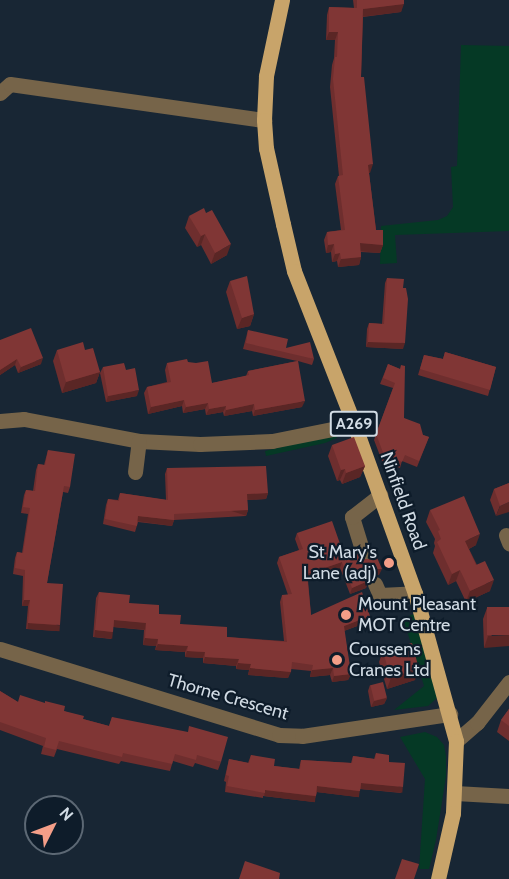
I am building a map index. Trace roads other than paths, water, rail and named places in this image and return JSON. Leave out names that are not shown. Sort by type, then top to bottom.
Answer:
[{"type":"main road","name":"Ninfield Road","points":[[282,0],[266,76],[264,120],[266,148],[294,271],[381,495],[415,593],[456,741],[455,793],[447,848],[438,879]]},
{"type":"street","points":[[0,93],[10,84],[264,120]]},
{"type":"street","points":[[0,421],[24,419],[139,441],[200,444],[272,441],[342,428]]},
{"type":"street","points":[[135,472],[139,441]]},
{"type":"street","points":[[364,556],[352,518],[381,495]]},
{"type":"street","points":[[375,584],[380,595],[415,593]]},
{"type":"street","name":"Thorne Crescent","points":[[0,649],[279,735],[302,736],[450,714]]},
{"type":"street","points":[[456,741],[477,723],[509,682]]},
{"type":"street","points":[[455,793],[509,796]]},
{"type":"place","name":"St Mary's Lane (adj)","points":[[389,563]]},
{"type":"place","name":"Mount Pleasant MOT Centre","points":[[346,615]]},
{"type":"place","name":"Coussens Cranes Ltd","points":[[337,660]]}]
